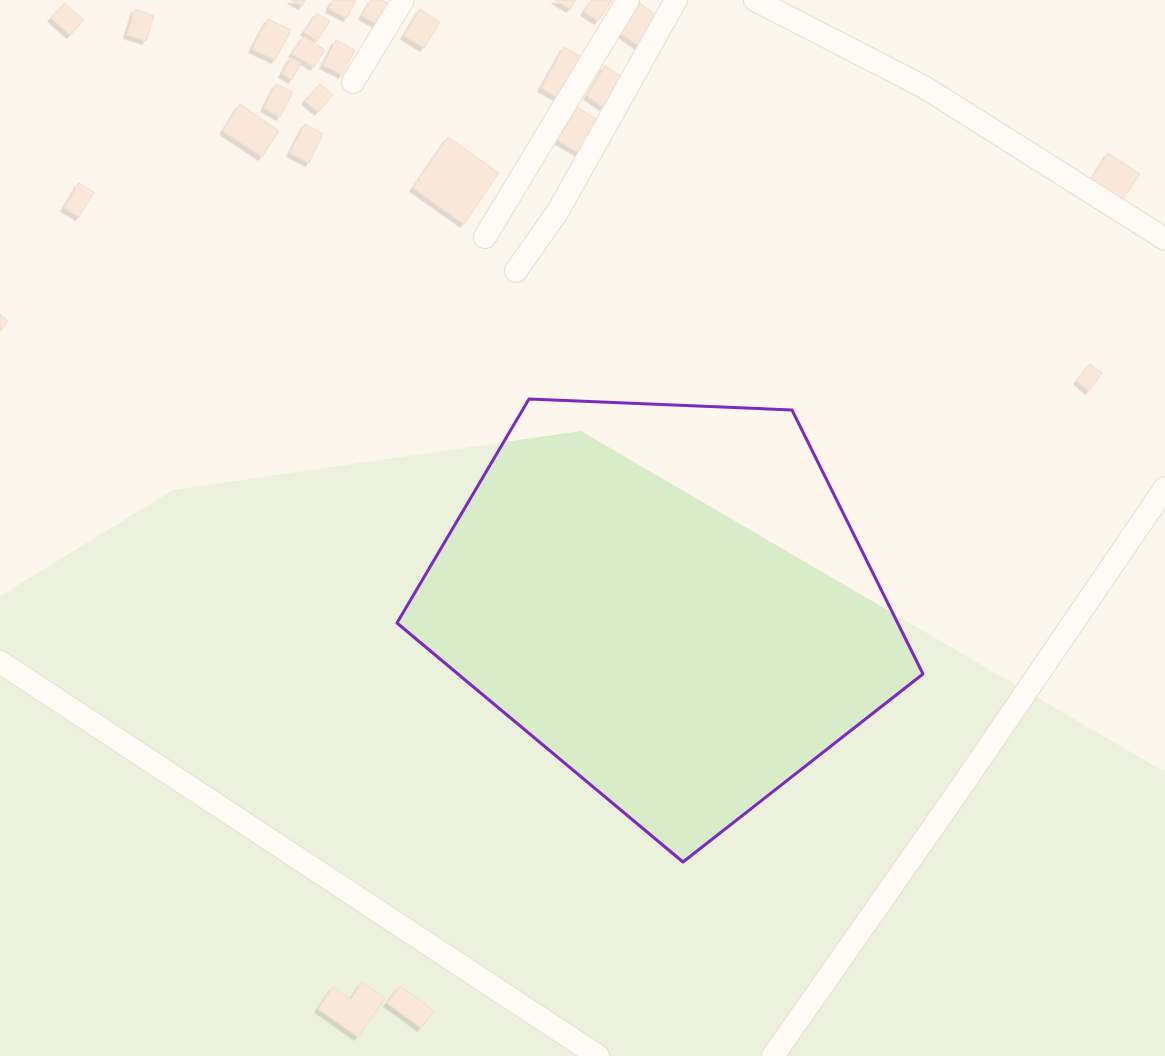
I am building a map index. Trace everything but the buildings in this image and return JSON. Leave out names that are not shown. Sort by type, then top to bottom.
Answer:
[{"type":"street","points":[[353,82],[403,0]]},
{"type":"street","points":[[485,237],[628,0]]},
{"type":"street","points":[[516,271],[558,211],[676,0]]},
{"type":"street","points":[[755,0],[924,87],[1165,239]]},
{"type":"street","points":[[773,1056],[964,783],[1165,488]]},
{"type":"street","points":[[0,662],[598,1056]]},
{"type":"highlighted area","points":[[529,399],[792,410],[923,674],[683,862],[397,623]]},
{"type":"green space","points":[[581,431],[1165,772],[1165,1056],[0,1056],[0,596],[173,490]]}]
